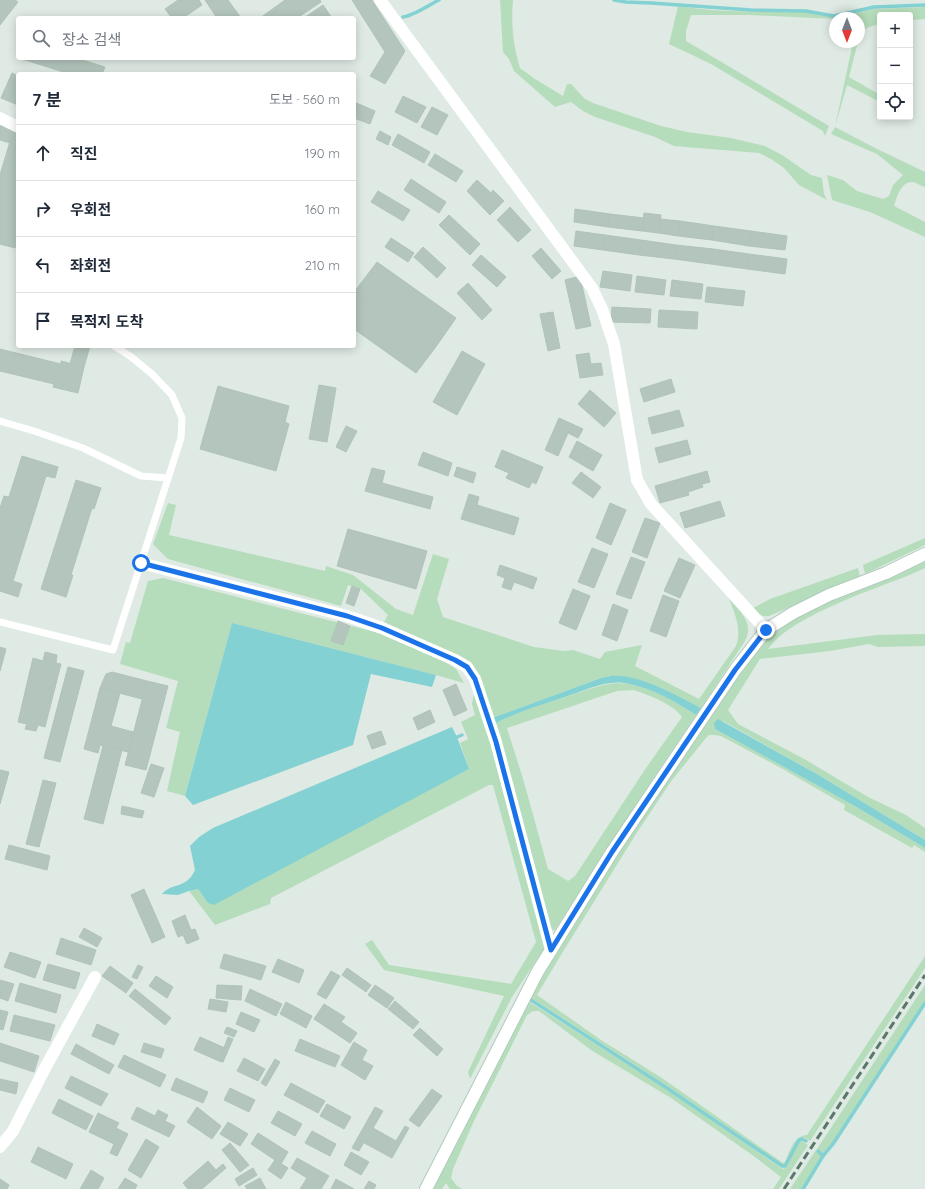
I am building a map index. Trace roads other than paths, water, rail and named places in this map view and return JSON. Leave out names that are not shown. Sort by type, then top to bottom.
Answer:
[{"type":"street","points":[[380,0],[592,288],[602,308],[614,344],[637,480],[651,504],[766,630]]},
{"type":"street","points":[[0,118],[16,126]]},
{"type":"street","points":[[426,1189],[538,971],[612,852],[735,670],[766,630],[793,613],[829,595],[886,573],[925,554]]},
{"type":"street","points":[[141,563],[347,616],[382,628],[455,660],[467,667],[475,679],[496,742],[551,950]]},
{"type":"street","points":[[0,1147],[13,1131],[44,1070],[95,978]]},
{"type":"lane","points":[[0,622],[114,650],[181,438],[182,418],[172,395],[152,374],[130,356],[117,348]]},
{"type":"lane","points":[[0,421],[83,448],[141,476],[168,478]]},
{"type":"water","points":[[232,623],[436,675],[432,687],[371,674],[353,745],[193,805],[185,796]]},
{"type":"water","points":[[611,676],[634,678],[657,686],[701,708],[696,715],[653,691],[634,685],[617,682],[587,689],[520,712],[494,724],[492,718],[601,678]]},
{"type":"water","points":[[718,719],[817,774],[925,840],[925,848],[853,805],[715,729],[714,723]]},
{"type":"water","points":[[452,727],[469,769],[214,905],[208,903],[198,889],[178,895],[162,894],[168,889],[187,881],[191,877],[195,870],[190,846],[199,837],[213,828]]},
{"type":"waterway","points":[[403,17],[439,0]]},
{"type":"waterway","points":[[614,0],[751,10],[806,11],[834,16],[874,7],[925,5]]},
{"type":"waterway","points":[[457,737],[462,735]]},
{"type":"waterway","points":[[531,1000],[664,1086],[782,1166],[785,1166],[799,1140],[802,1139],[806,1141]]},
{"type":"waterway","points":[[803,1189],[823,1156],[833,1144],[925,1003]]},
{"type":"waterway","points":[[818,1151],[823,1156]]},
{"type":"railway","points":[[784,1189],[925,975]]}]
